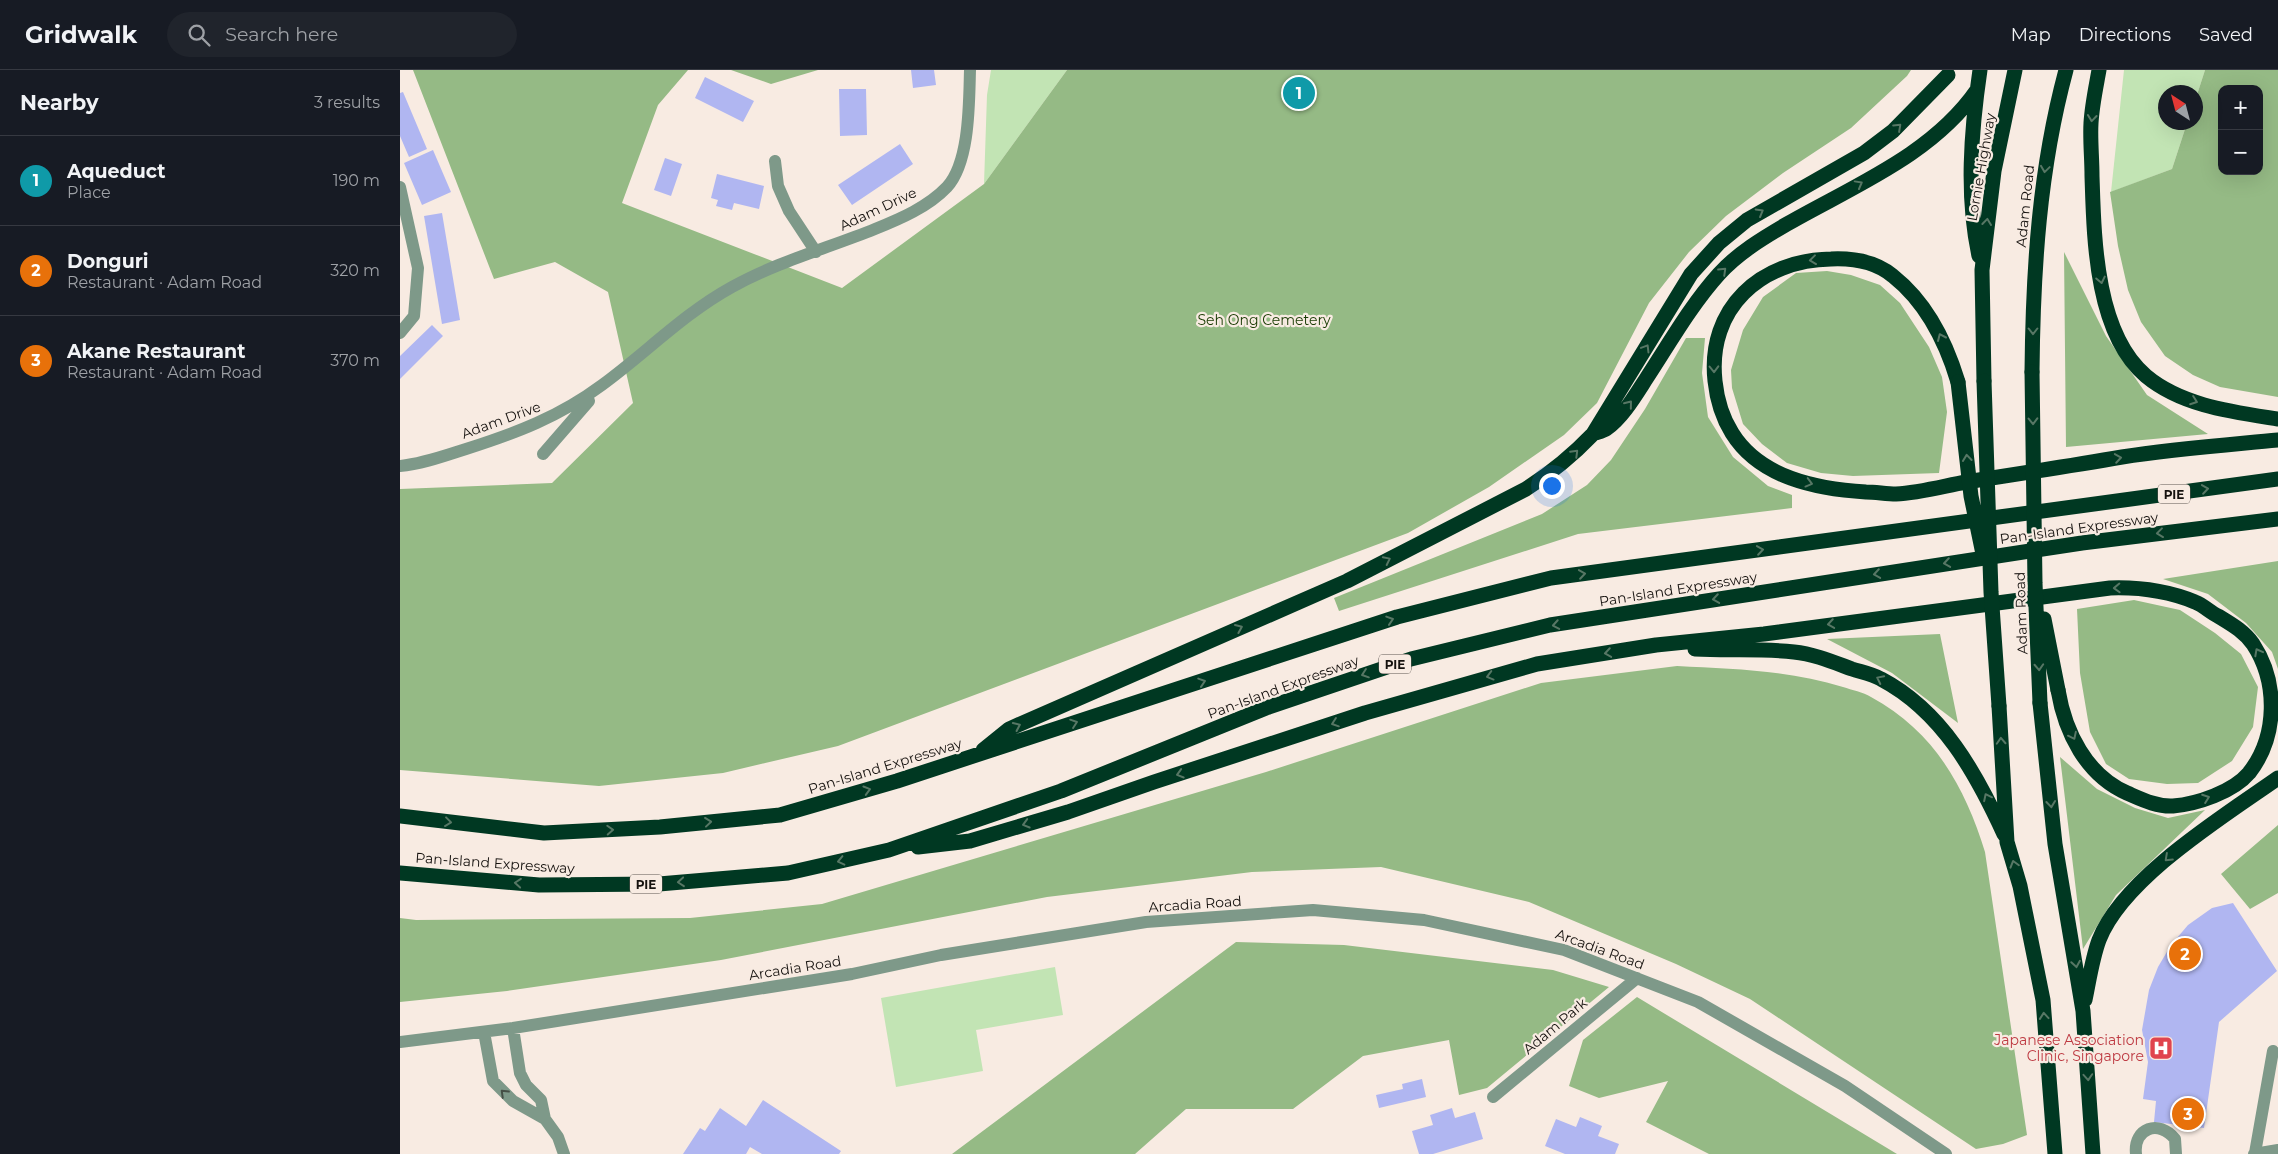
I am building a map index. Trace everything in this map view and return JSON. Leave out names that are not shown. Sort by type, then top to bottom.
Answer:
[{"type":"highway","points":[[1980,70],[1977,90],[1971,195],[1973,228],[1982,270]]},
{"type":"highway","name":"Lornie Highway","points":[[1982,270],[1994,171],[2015,70]]},
{"type":"highway","name":"Adam Road","points":[[2066,70],[2047,156],[2038,215],[2033,287],[2032,372],[2035,583],[2040,703],[2055,844],[2083,1011],[2093,1154]]},
{"type":"highway","points":[[2099,70],[2091,122],[2093,226],[2099,272],[2107,308],[2117,337],[2132,360],[2145,375],[2169,392],[2200,404],[2278,418]]},
{"type":"highway","points":[[978,755],[1009,729],[1194,646],[1301,602],[1426,542],[1526,490],[1571,457],[1593,434],[1690,274],[1719,243],[1747,220],[1864,153],[1894,131],[1948,75]]},
{"type":"highway","points":[[1593,434],[1605,430],[1633,399],[1683,323],[1720,273],[1744,252],[1774,232],[1894,164],[1913,151],[1956,116],[1977,90]]},
{"type":"highway","points":[[1991,592],[1971,496],[1958,382],[1952,360],[1939,333],[1925,311],[1892,274],[1858,259],[1824,259],[1784,266],[1750,286],[1728,313],[1720,329],[1713,368],[1720,410],[1731,432],[1743,449],[1781,475],[1848,491],[1896,494],[2141,454],[2278,440]]},
{"type":"highway","name":"Adam Road","points":[[1982,270],[1991,592],[2007,842],[2020,886],[2043,1000],[2051,1152]]},
{"type":"highway","name":"Pan-Island Expressway","points":[[400,816],[544,833],[678,825],[780,814],[897,781],[1397,618],[1551,578],[2278,480]]},
{"type":"highway","name":"Pan-Island Expressway","points":[[400,873],[539,885],[659,884],[788,873],[889,850],[1061,791],[1266,708],[1411,659],[1504,636],[1560,624],[2082,542],[2278,519]]},
{"type":"highway","points":[[889,850],[970,841],[1068,812],[1365,713],[1537,664],[1656,645],[1916,615],[2080,591],[2135,587],[2196,602],[2239,629],[2254,644],[2272,680],[2275,701],[2268,738],[2248,774],[2221,792],[2196,801],[2173,806],[2148,802],[2104,780],[2084,759],[2070,733],[2060,704],[2046,624],[2035,583]]},
{"type":"highway","points":[[1656,645],[1710,650],[1743,649],[1794,652],[1828,660],[1879,678],[1902,692],[1943,728],[1986,794],[2007,842]]},
{"type":"highway","points":[[2083,1011],[2099,940],[2121,902],[2179,848],[2278,778]]},
{"type":"street","name":"Adam Drive","points":[[400,466],[446,455],[541,423],[572,406],[604,384],[690,313],[732,286],[781,264],[896,220],[929,202],[947,186],[956,173],[966,137],[970,70]]},
{"type":"street","points":[[775,162],[778,186],[789,211],[816,252]]},
{"type":"street","points":[[400,187],[418,268],[414,316],[400,333]]},
{"type":"street","name":"Adam Drive","points":[[543,454],[604,384]]},
{"type":"street","name":"Arcadia Road","points":[[400,1042],[512,1028],[852,974],[941,955],[1146,922],[1313,910],[1424,920],[1564,950],[1637,978],[1707,1007],[1845,1086],[1946,1154]]},
{"type":"street","name":"Adam Park","points":[[1493,1097],[1637,978]]},
{"type":"street","points":[[512,1028],[515,1034],[520,1073],[526,1085],[541,1100],[545,1119]]},
{"type":"street","points":[[484,1032],[493,1081],[513,1101],[545,1119],[558,1136],[564,1154]]},
{"type":"street","points":[[2273,1051],[2255,1153],[2278,1150]]},
{"type":"street","points":[[2136,1154],[2136,1147],[2141,1134],[2153,1128],[2166,1129],[2175,1139],[2176,1154]]},
{"type":"green space","name":"Seh Ong Cemetery","points":[[413,70],[688,70],[658,105],[622,203],[842,288],[984,184],[1067,70],[1911,70],[1907,76],[1851,128],[1783,173],[1726,216],[1689,252],[1649,303],[1597,403],[1564,435],[1489,487],[1408,533],[838,746],[723,773],[599,786],[400,770],[400,489],[552,483],[633,403],[608,292],[555,262],[494,279]]},
{"type":"green space","points":[[731,70],[818,70],[771,84]]},
{"type":"green space","points":[[991,70],[1067,70],[984,184],[987,95]]},
{"type":"green space","points":[[2124,70],[2205,70],[2200,85],[2158,85],[2158,130],[2185,130],[2172,169],[2111,192]]},
{"type":"green space","points":[[2205,70],[2278,70],[2278,397],[2220,387],[2193,375],[2165,356],[2141,322],[2128,290],[2118,246],[2110,192],[2172,169],[2185,130],[2203,130],[2203,85],[2200,85]]},
{"type":"green space","points":[[2064,252],[2106,336],[2147,395],[2208,434],[2066,447]]},
{"type":"green space","points":[[1827,271],[1851,275],[1880,285],[1900,303],[1929,347],[1942,377],[1947,412],[1939,473],[1853,476],[1821,473],[1787,463],[1762,444],[1743,424],[1732,388],[1731,370],[1743,330],[1763,297],[1796,273]]},
{"type":"green space","points":[[1686,338],[1705,338],[1702,373],[1708,417],[1733,457],[1768,486],[1792,495],[1792,508],[1578,534],[1339,611],[1334,598],[1542,514],[1587,485],[1611,460],[1645,409]]},
{"type":"green space","points":[[2278,561],[2278,669],[2272,652],[2246,623],[2208,594],[2163,579]]},
{"type":"green space","points":[[2134,600],[2180,610],[2215,633],[2241,654],[2258,687],[2253,727],[2232,761],[2198,783],[2167,784],[2129,779],[2106,764],[2090,732],[2080,673],[2077,609]]},
{"type":"green space","points":[[1940,634],[1958,723],[1892,673],[1827,639]]},
{"type":"green space","points":[[1677,666],[1740,669],[1782,674],[1823,681],[1861,692],[1893,711],[1913,726],[1944,763],[1968,805],[1985,852],[2027,1135],[2003,1144],[1976,1149],[1750,999],[1676,964],[1529,902],[1381,867],[1252,872],[1047,897],[721,960],[507,991],[400,1002],[400,918],[416,920],[690,918],[822,904],[1266,772],[1541,683]]},
{"type":"green space","points":[[2060,757],[2097,789],[2135,808],[2168,818],[2205,810],[2116,895],[2083,949]]},
{"type":"green space","points":[[2278,825],[2278,893],[2250,909],[2221,874]]},
{"type":"green space","points":[[1236,942],[1344,945],[1553,970],[1609,987],[1487,1088],[1459,1095],[1449,1040],[1363,1056],[1293,1109],[1186,1109],[1135,1154],[952,1154]]},
{"type":"green space","points":[[1055,967],[1063,1015],[976,1030],[983,1071],[896,1087],[881,998]]},
{"type":"green space","points":[[1637,997],[1897,1154],[1709,1154],[1646,1122],[1668,1081],[1599,1098],[1569,1086],[1583,1040]]},
{"type":"building","points":[[911,70],[934,70],[936,85],[913,88]]},
{"type":"building","points":[[705,77],[754,101],[743,122],[695,98]]},
{"type":"building","points":[[839,89],[866,89],[867,135],[840,136]]},
{"type":"building","points":[[403,92],[427,149],[409,157],[400,136],[400,93]]},
{"type":"building","points":[[900,144],[913,164],[852,205],[838,185]]},
{"type":"building","points":[[433,150],[451,192],[422,205],[404,163]]},
{"type":"building","points":[[665,158],[682,164],[671,196],[654,190]]},
{"type":"building","points":[[717,174],[764,186],[759,209],[734,203],[732,210],[716,206],[718,200],[711,198]]},
{"type":"building","points":[[442,213],[460,320],[442,324],[424,216]]},
{"type":"building","points":[[432,325],[443,336],[400,379],[400,356]]},
{"type":"building","points":[[2233,903],[2277,971],[2219,1022],[2204,1128],[2154,1122],[2156,1101],[2143,1099],[2148,1062],[2142,1030],[2149,990],[2158,967],[2171,945],[2188,925],[2212,908]]},
{"type":"building","points":[[1422,1079],[1426,1097],[1379,1108],[1376,1095],[1403,1089],[1402,1084]]},
{"type":"building","points":[[763,1100],[841,1151],[839,1154],[762,1154],[750,1147],[746,1154],[683,1154],[700,1128],[705,1131],[720,1108],[746,1126]]},
{"type":"building","points":[[1452,1108],[1455,1118],[1475,1112],[1483,1139],[1433,1154],[1419,1154],[1412,1131],[1433,1125],[1430,1115]]},
{"type":"building","points":[[1580,1117],[1602,1126],[1598,1136],[1619,1144],[1615,1154],[1565,1154],[1545,1146],[1556,1119],[1576,1127]]},
{"type":"place","name":"Aqueduct","points":[[1299,93]]},
{"type":"place","name":"Donguri","points":[[2185,954]]},
{"type":"place","name":"Japanese Association Clinic, Singapore","points":[[2161,1048]]},
{"type":"place","name":"Akane Restaurant","points":[[2188,1114]]}]
